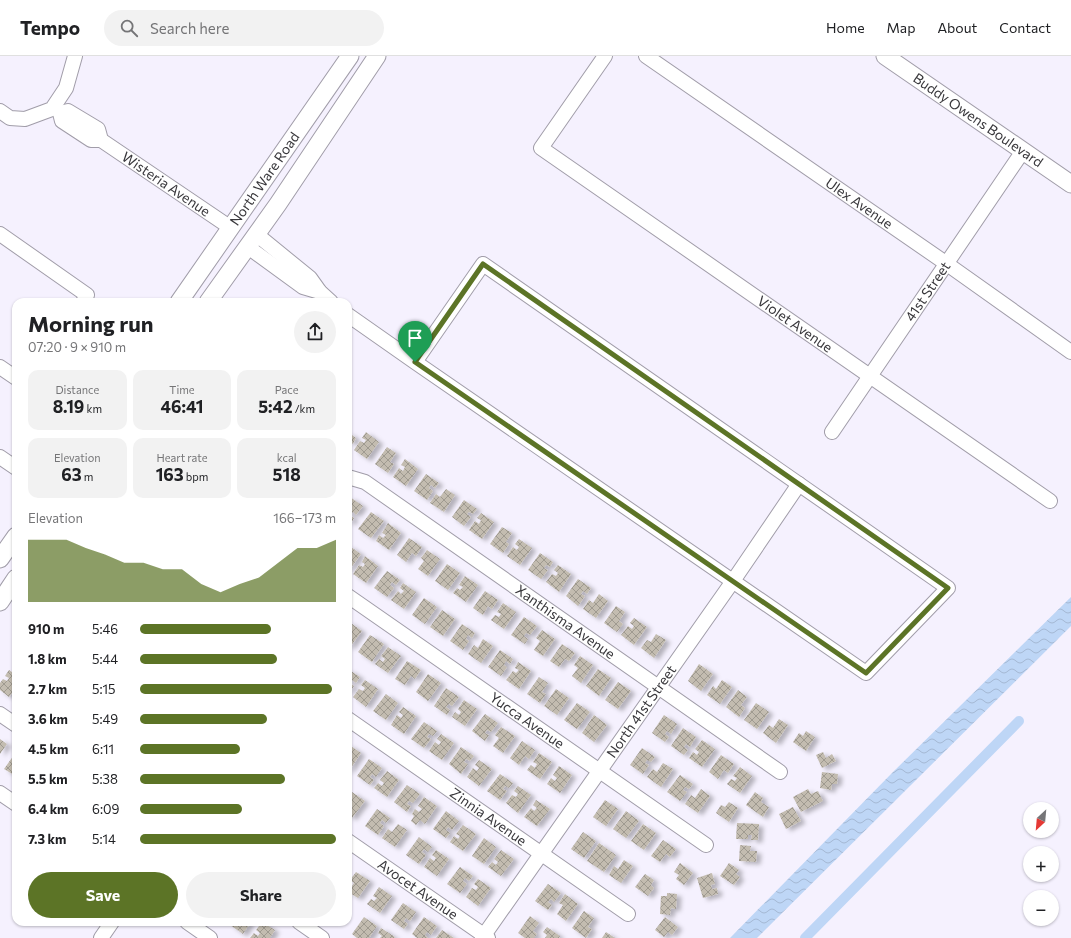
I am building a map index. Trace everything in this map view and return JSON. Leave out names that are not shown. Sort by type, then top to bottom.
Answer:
[{"type":"main road","name":"North Ware Road","points":[[182,298],[350,56]]},
{"type":"main road","name":"North Ware Road","points":[[211,298],[377,56]]},
{"type":"main road","name":"Buddy Owens Boulevard","points":[[885,56],[1071,184]]},
{"type":"main road","points":[[197,298],[228,251],[241,213]]},
{"type":"main road","points":[[0,559],[12,542]]},
{"type":"main road","points":[[0,602],[12,584]]},
{"type":"street","points":[[0,111],[10,118],[25,119],[56,111],[66,88],[75,56]]},
{"type":"street","name":"Violet Avenue","points":[[605,56],[541,148],[871,375],[1050,501]]},
{"type":"street","name":"Ulex Avenue","points":[[646,56],[947,264],[1071,352]]},
{"type":"street","name":"Wisteria Avenue","points":[[56,111],[68,111],[98,129],[101,140],[231,228]]},
{"type":"street","name":"41st Street","points":[[832,432],[1023,151]]},
{"type":"street","points":[[0,234],[85,298]]},
{"type":"street","points":[[252,240],[284,266],[310,278],[320,292],[327,298]]},
{"type":"street","points":[[352,319],[866,673],[948,588],[483,264],[415,362]]},
{"type":"street","points":[[0,367],[12,375]]},
{"type":"street","points":[[0,457],[12,465]]},
{"type":"street","name":"Xanthisma Avenue","points":[[352,478],[366,482],[780,772]]},
{"type":"street","name":"North 41st Street","points":[[485,937],[541,853],[659,687],[799,484]]},
{"type":"street","name":"Yucca Avenue","points":[[352,599],[706,845]]},
{"type":"street","points":[[0,714],[12,722]]},
{"type":"street","name":"Zinnia Avenue","points":[[352,722],[628,914]]},
{"type":"street","points":[[0,793],[12,801]]},
{"type":"street","name":"Avocet Avenue","points":[[352,844],[485,937]]},
{"type":"street","points":[[101,938],[109,926]]},
{"type":"street","points":[[193,926],[210,938]]},
{"type":"street","points":[[305,926],[322,938]]},
{"type":"water","points":[[1071,597],[1071,626],[757,938],[730,938],[893,772]]},
{"type":"building","points":[[366,432],[379,442],[367,459],[354,450],[360,441],[364,443],[366,440],[362,438]]},
{"type":"building","points":[[352,435],[356,438],[353,444],[352,443]]},
{"type":"building","points":[[387,447],[396,453],[390,462],[394,464],[388,473],[375,464]]},
{"type":"building","points":[[405,459],[418,469],[406,486],[393,477],[399,468],[403,471],[405,467],[401,465]]},
{"type":"building","points":[[426,474],[439,483],[435,488],[431,485],[429,488],[433,491],[427,500],[414,491]]},
{"type":"building","points":[[446,489],[455,495],[444,512],[430,503],[436,494],[440,497]]},
{"type":"building","points":[[352,498],[363,506],[356,515],[353,512],[352,513]]},
{"type":"building","points":[[464,500],[477,509],[473,514],[469,512],[467,514],[471,517],[464,526],[452,517]]},
{"type":"building","points":[[371,512],[384,521],[371,538],[358,529]]},
{"type":"building","points":[[481,513],[494,522],[482,539],[469,530],[475,521],[479,524],[481,520],[477,518]]},
{"type":"building","points":[[388,523],[401,533],[389,550],[376,541],[379,535],[383,538],[386,535],[382,533]]},
{"type":"building","points":[[502,527],[512,533],[506,542],[509,544],[503,553],[490,544]]},
{"type":"building","points":[[409,538],[422,547],[416,556],[412,553],[406,562],[397,555]]},
{"type":"building","points":[[519,539],[532,548],[520,565],[507,556],[513,547],[517,550],[519,547],[515,544]]},
{"type":"building","points":[[352,548],[361,554],[352,566]]},
{"type":"building","points":[[427,550],[440,559],[428,576],[418,569],[424,561],[421,558]]},
{"type":"building","points":[[540,553],[553,562],[550,567],[546,565],[544,568],[548,570],[541,579],[528,570]]},
{"type":"building","points":[[365,556],[378,566],[366,583],[353,574],[359,565],[363,567],[365,564],[362,562]]},
{"type":"building","points":[[447,564],[460,573],[448,590],[435,581]]},
{"type":"building","points":[[558,565],[571,574],[559,592],[546,582],[552,574],[556,576],[558,573],[554,570]]},
{"type":"building","points":[[387,571],[400,580],[396,585],[392,582],[390,585],[394,588],[387,597],[374,588]]},
{"type":"building","points":[[465,576],[478,585],[466,602],[453,593],[457,588],[460,590],[463,587],[459,585]]},
{"type":"building","points":[[578,579],[591,588],[587,594],[583,591],[581,594],[585,596],[578,606],[566,596]]},
{"type":"building","points":[[403,583],[416,592],[404,609],[391,600],[398,591],[401,594],[404,591],[400,588]]},
{"type":"building","points":[[485,591],[498,600],[492,609],[488,606],[483,615],[473,608]]},
{"type":"building","points":[[599,594],[608,601],[596,618],[583,609],[589,600],[593,603]]},
{"type":"building","points":[[424,598],[437,607],[425,624],[412,615]]},
{"type":"building","points":[[503,603],[516,612],[504,629],[491,620],[495,615],[499,617],[501,614],[497,612]]},
{"type":"building","points":[[616,606],[625,612],[619,621],[623,624],[617,632],[604,623]]},
{"type":"building","points":[[442,610],[455,619],[443,636],[430,627]]},
{"type":"building","points":[[524,617],[537,626],[530,635],[526,633],[524,636],[528,639],[525,644],[511,635]]},
{"type":"building","points":[[634,618],[647,627],[634,645],[621,635],[628,626],[632,629],[634,626],[630,623]]},
{"type":"building","points":[[352,624],[362,631],[352,644]]},
{"type":"building","points":[[462,624],[475,633],[472,638],[468,635],[466,639],[469,641],[463,650],[450,641]]},
{"type":"building","points":[[542,630],[555,639],[543,656],[534,650],[540,641],[536,638]]},
{"type":"building","points":[[656,634],[666,640],[654,658],[641,648],[647,640],[651,642]]},
{"type":"building","points":[[370,635],[384,644],[372,662],[358,652]]},
{"type":"building","points":[[483,639],[493,646],[481,663],[468,654],[474,645],[478,648]]},
{"type":"building","points":[[562,644],[575,653],[569,661],[565,659],[559,667],[550,661]]},
{"type":"building","points":[[388,647],[401,656],[388,673],[375,664],[379,659],[383,662],[385,659],[381,656]]},
{"type":"building","points":[[500,650],[513,659],[510,664],[506,661],[504,665],[507,667],[501,676],[488,667]]},
{"type":"building","points":[[580,656],[593,665],[581,683],[572,676],[578,668],[574,665]]},
{"type":"building","points":[[407,661],[421,670],[415,679],[411,676],[405,685],[395,679]]},
{"type":"building","points":[[518,662],[531,671],[519,689],[506,680],[513,671],[516,673],[519,670],[515,668]]},
{"type":"building","points":[[699,664],[713,674],[701,691],[688,681]]},
{"type":"building","points":[[598,669],[611,678],[599,696],[586,686]]},
{"type":"building","points":[[9,670],[12,672],[12,693],[9,697],[0,690],[0,683],[3,679],[7,681],[9,678],[5,676]]},
{"type":"building","points":[[352,672],[360,677],[356,683],[352,680]]},
{"type":"building","points":[[428,674],[441,683],[428,701],[416,692]]},
{"type":"building","points":[[539,677],[548,683],[542,692],[546,694],[540,703],[527,694]]},
{"type":"building","points":[[365,680],[378,689],[366,707],[353,697],[359,689],[363,691],[365,688],[361,685]]},
{"type":"building","points":[[722,680],[732,687],[720,704],[707,695],[713,686],[716,689]]},
{"type":"building","points":[[618,682],[631,691],[618,709],[605,700]]},
{"type":"building","points":[[446,688],[459,697],[452,706],[449,704],[446,707],[450,710],[447,715],[434,706]]},
{"type":"building","points":[[556,689],[569,698],[557,715],[544,706]]},
{"type":"building","points":[[738,690],[747,697],[741,705],[745,708],[739,717],[726,707]]},
{"type":"building","points":[[386,694],[398,703],[386,720],[373,711]]},
{"type":"building","points":[[464,700],[477,709],[465,726],[452,717],[455,712],[459,715],[461,712],[458,709]]},
{"type":"building","points":[[577,703],[590,712],[577,729],[564,720]]},
{"type":"building","points":[[756,703],[769,712],[757,729],[744,720]]},
{"type":"building","points":[[403,707],[416,716],[404,734],[391,725],[397,715],[401,718],[403,715],[399,712]]},
{"type":"building","points":[[485,714],[498,723],[491,732],[487,730],[485,733],[489,735],[485,741],[472,731]]},
{"type":"building","points":[[594,715],[607,725],[594,742],[582,733]]},
{"type":"building","points":[[664,715],[677,724],[671,734],[667,731],[665,734],[669,737],[665,742],[652,733]]},
{"type":"building","points":[[779,719],[788,725],[776,743],[763,733],[769,725],[773,728]]},
{"type":"building","points":[[424,722],[437,731],[433,736],[429,734],[427,737],[431,739],[424,748],[411,739]]},
{"type":"building","points":[[501,727],[515,736],[503,753],[493,746],[499,738],[495,735]]},
{"type":"building","points":[[683,728],[696,737],[690,747],[686,744],[684,747],[688,750],[684,755],[671,746]]},
{"type":"building","points":[[806,731],[815,737],[806,751],[793,742],[799,733],[803,736]]},
{"type":"building","points":[[441,734],[454,743],[442,760],[429,751],[435,742],[439,745],[441,742],[437,739]]},
{"type":"building","points":[[0,739],[7,744],[0,754]]},
{"type":"building","points":[[702,740],[715,749],[702,767],[689,758],[693,752],[697,755],[699,752],[695,749]]},
{"type":"building","points":[[522,741],[535,750],[529,759],[525,756],[519,765],[510,758]]},
{"type":"building","points":[[352,747],[361,753],[352,766]]},
{"type":"building","points":[[461,747],[474,756],[470,761],[466,759],[464,762],[468,764],[461,774],[449,764]]},
{"type":"building","points":[[642,748],[655,757],[651,762],[647,760],[645,763],[649,765],[643,774],[630,765]]},
{"type":"building","points":[[823,752],[826,758],[832,754],[836,761],[822,768],[816,755]]},
{"type":"building","points":[[539,753],[552,762],[540,779],[527,770],[531,765],[535,768],[537,764],[533,762]]},
{"type":"building","points":[[721,755],[734,764],[728,773],[724,770],[718,779],[709,772]]},
{"type":"building","points":[[12,758],[12,774],[4,769]]},
{"type":"building","points":[[369,759],[382,768],[376,777],[372,774],[370,777],[374,780],[370,785],[357,776]]},
{"type":"building","points":[[479,760],[492,769],[479,786],[467,777],[473,768],[477,771],[479,768],[475,765]]},
{"type":"building","points":[[663,763],[673,769],[661,787],[647,777],[653,769],[657,772]]},
{"type":"building","points":[[559,766],[572,775],[560,793],[547,784],[551,778],[555,781],[557,778],[553,775]]},
{"type":"building","points":[[740,767],[752,776],[740,793],[727,784],[731,779],[735,781],[737,778],[733,776]]},
{"type":"building","points":[[387,771],[399,780],[387,797],[374,788],[378,783],[382,786],[384,783],[380,780]]},
{"type":"building","points":[[822,772],[838,774],[837,784],[832,784],[831,790],[820,788]]},
{"type":"building","points":[[500,774],[513,783],[509,788],[505,786],[503,789],[507,791],[500,800],[487,791]]},
{"type":"building","points":[[680,775],[693,784],[689,789],[685,787],[683,790],[687,792],[680,801],[667,792]]},
{"type":"building","points":[[407,785],[420,794],[413,803],[409,801],[407,804],[411,806],[407,812],[394,802]]},
{"type":"building","points":[[518,786],[531,795],[518,813],[506,803],[512,795],[516,797],[518,794],[514,791]]},
{"type":"building","points":[[701,789],[710,796],[698,813],[685,804],[691,795],[695,798]]},
{"type":"building","points":[[808,789],[811,794],[818,791],[823,801],[801,812],[793,797]]},
{"type":"building","points":[[352,792],[365,801],[352,818]]},
{"type":"building","points":[[755,792],[763,798],[761,802],[769,807],[763,817],[746,805]]},
{"type":"building","points":[[424,797],[437,806],[425,824],[420,820],[416,825],[411,821],[414,816],[412,814],[415,809],[419,812],[422,809],[418,806]]},
{"type":"building","points":[[536,800],[550,809],[537,826],[524,817],[531,808],[534,811],[537,808],[533,805]]},
{"type":"building","points":[[605,800],[618,809],[606,826],[593,817]]},
{"type":"building","points":[[729,802],[738,808],[729,822],[716,813],[721,805],[725,807]]},
{"type":"building","points":[[793,807],[801,821],[786,829],[779,814]]},
{"type":"building","points":[[377,809],[390,818],[386,823],[382,820],[380,823],[384,826],[378,835],[365,826]]},
{"type":"building","points":[[446,811],[459,821],[452,830],[448,827],[446,830],[450,833],[446,838],[433,829]]},
{"type":"building","points":[[626,811],[639,821],[626,838],[613,829]]},
{"type":"building","points":[[737,823],[759,824],[758,840],[751,840],[752,835],[748,835],[748,839],[736,839]]},
{"type":"building","points":[[398,824],[407,830],[395,847],[382,838],[388,829],[392,832]]},
{"type":"building","points":[[643,824],[656,833],[644,850],[631,841]]},
{"type":"building","points":[[463,825],[476,834],[463,851],[450,842],[454,836],[458,839],[460,836],[456,834]]},
{"type":"building","points":[[583,832],[596,841],[584,858],[571,849]]},
{"type":"building","points":[[419,837],[432,847],[428,852],[424,849],[422,852],[426,855],[419,864],[406,855]]},
{"type":"building","points":[[484,838],[496,847],[484,864],[472,856]]},
{"type":"building","points":[[663,840],[676,849],[670,857],[666,854],[660,862],[651,856]]},
{"type":"building","points":[[599,843],[616,855],[604,872],[587,861]]},
{"type":"building","points":[[740,845],[751,846],[750,851],[757,851],[756,862],[739,861]]},
{"type":"building","points":[[436,850],[449,859],[437,876],[424,867],[430,858],[434,861],[436,858],[432,855]]},
{"type":"building","points":[[501,850],[514,859],[501,876],[488,867],[492,862],[496,865],[498,862],[494,859]]},
{"type":"building","points":[[624,860],[633,866],[621,883],[609,875],[614,866],[618,869]]},
{"type":"building","points":[[680,863],[693,873],[684,885],[676,879],[679,875],[674,872]]},
{"type":"building","points":[[729,863],[739,870],[736,874],[740,877],[734,885],[720,876]]},
{"type":"building","points":[[460,867],[473,876],[469,881],[465,878],[463,881],[467,884],[460,893],[447,884]]},
{"type":"building","points":[[356,872],[370,881],[358,898],[352,894],[352,886],[354,883],[352,882],[352,877]]},
{"type":"building","points":[[712,873],[715,884],[711,885],[712,889],[717,888],[718,894],[703,898],[697,878]]},
{"type":"building","points":[[645,874],[654,880],[651,885],[654,888],[648,896],[635,887]]},
{"type":"building","points":[[478,879],[491,888],[478,906],[466,897],[472,888],[476,890],[478,887],[474,884]]},
{"type":"building","points":[[548,884],[561,893],[554,902],[551,899],[548,902],[552,905],[548,910],[535,901]]},
{"type":"building","points":[[379,887],[392,896],[380,913],[367,904],[371,899],[374,901],[377,898],[373,896]]},
{"type":"building","points":[[667,893],[677,894],[676,909],[671,908],[670,915],[660,914],[661,896],[667,896]]},
{"type":"building","points":[[565,894],[578,904],[566,921],[557,914],[563,905],[559,903]]},
{"type":"building","points":[[403,903],[416,912],[410,921],[406,918],[404,921],[408,924],[404,929],[391,920]]},
{"type":"building","points":[[584,911],[594,918],[588,927],[592,929],[586,938],[572,928]]},
{"type":"building","points":[[530,916],[539,923],[533,931],[537,934],[534,938],[525,938],[518,933]]},
{"type":"building","points":[[364,917],[377,926],[369,938],[357,938],[352,934]]},
{"type":"building","points":[[424,917],[437,926],[431,935],[427,932],[425,935],[428,938],[417,938],[412,934]]},
{"type":"building","points":[[665,917],[678,927],[672,935],[668,932],[664,937],[655,930]]},
{"type":"building","points":[[231,926],[248,926],[243,934]]},
{"type":"building","points":[[259,926],[268,926],[275,930],[270,938],[250,938],[254,933],[258,936],[260,933],[256,930]]},
{"type":"building","points":[[547,927],[560,936],[559,938],[545,938],[547,935],[543,932]]},
{"type":"building","points":[[381,928],[395,937],[380,938],[382,936],[378,933]]},
{"type":"building","points":[[442,930],[454,938],[436,938]]},
{"type":"building","points":[[606,932],[615,938],[602,938]]},
{"type":"waterway","points":[[805,938],[1019,721]]},
{"type":"route","points":[[483,264],[948,588],[866,673],[415,362],[483,264]]}]
